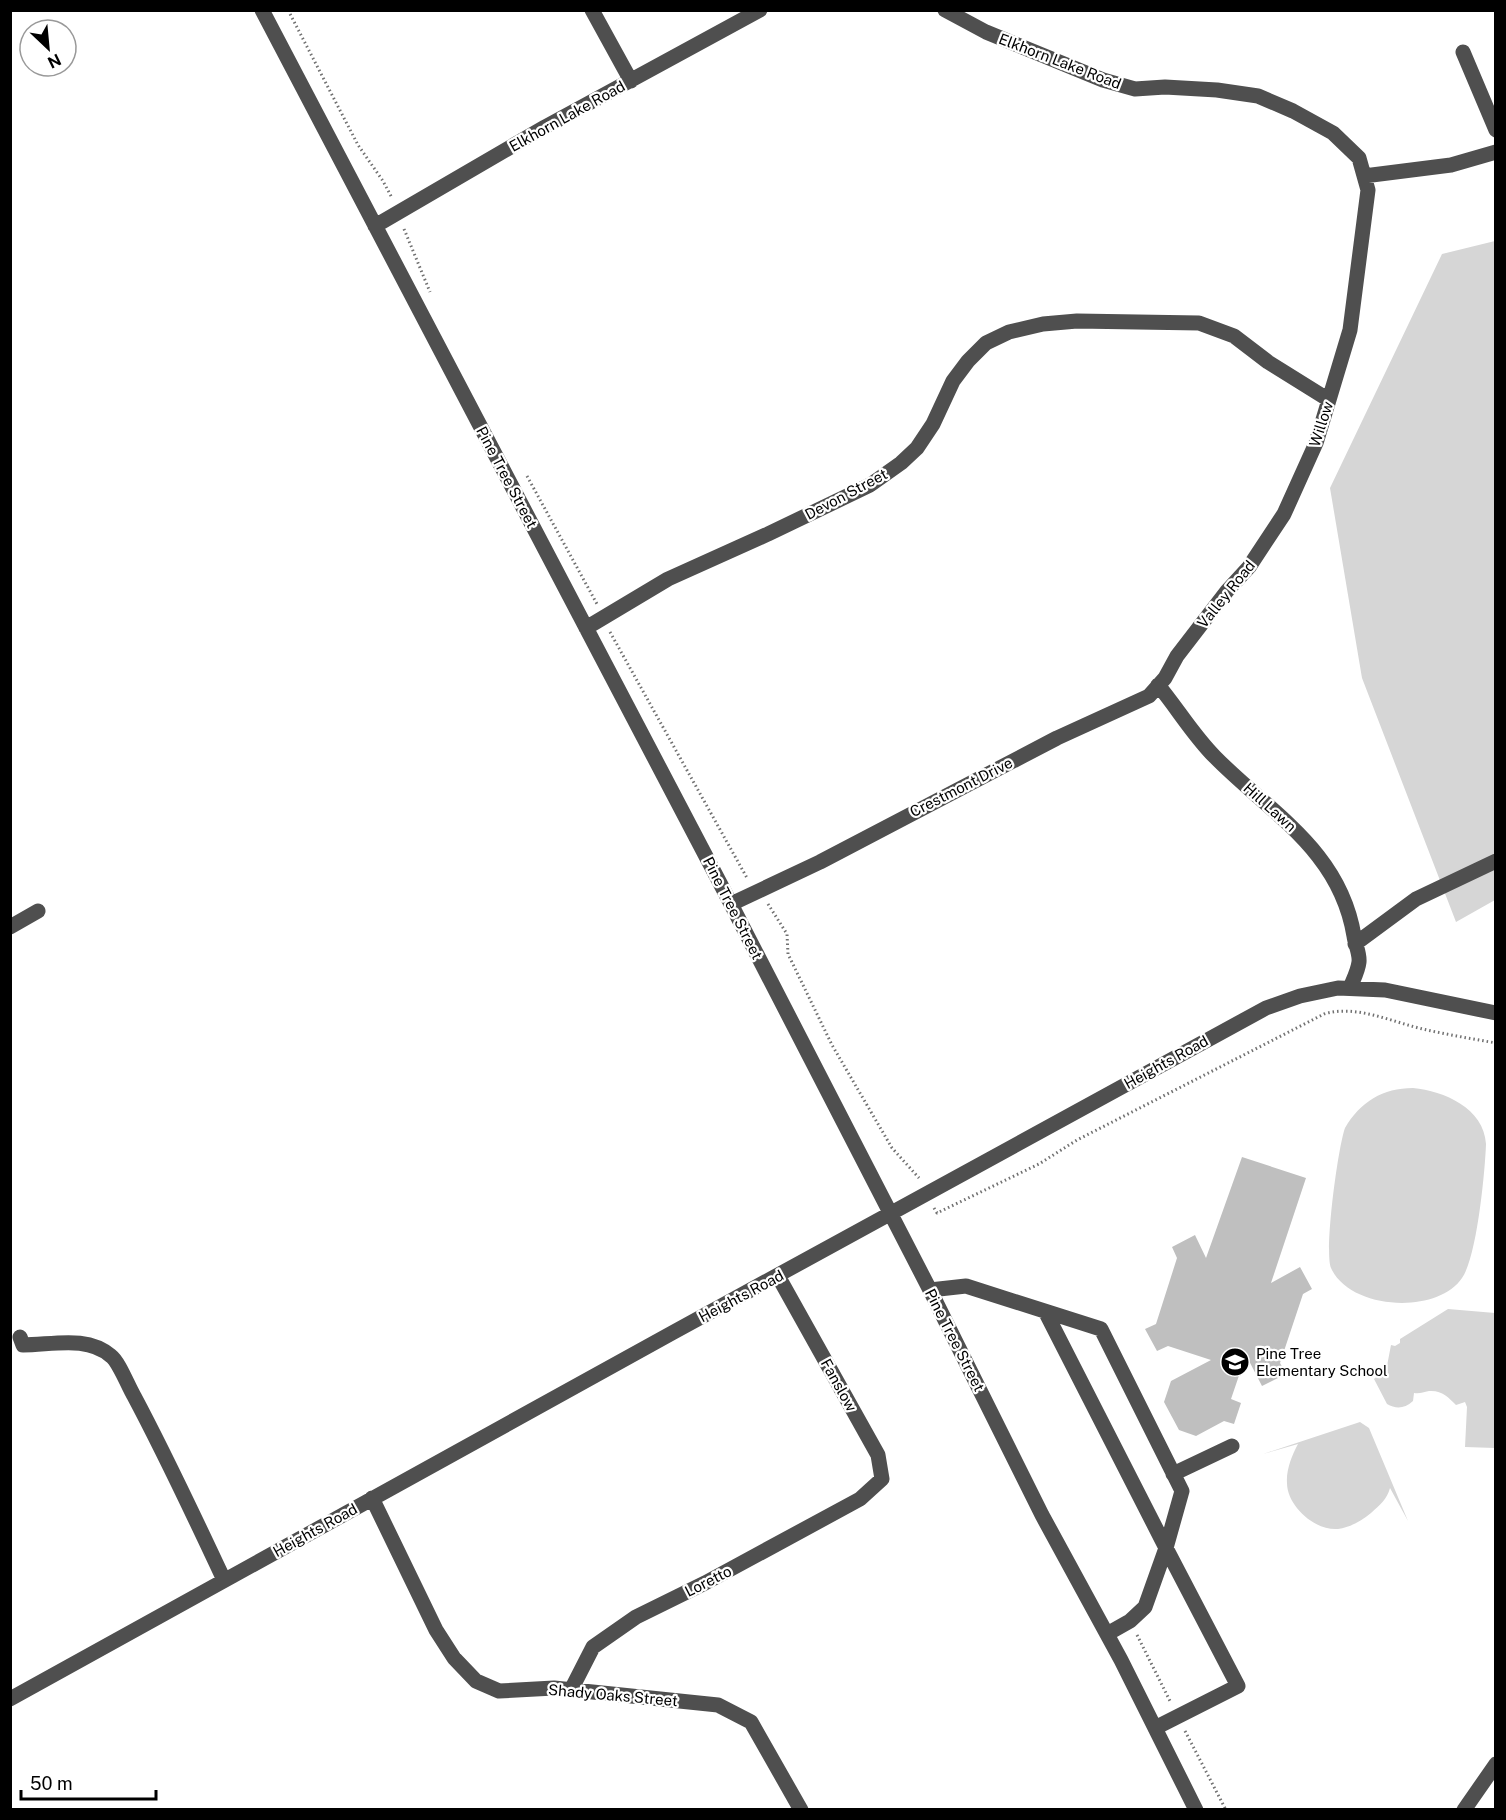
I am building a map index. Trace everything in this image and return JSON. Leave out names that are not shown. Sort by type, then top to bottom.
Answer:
[{"type":"street","name":"Pine Tree Street","points":[[262,10],[731,904],[930,1290],[1042,1515],[1107,1634],[1196,1809]]},
{"type":"street","points":[[592,10],[631,81]]},
{"type":"street","name":"Elkhorn Lake Road","points":[[375,226],[545,127],[760,10]]},
{"type":"street","name":"Elkhorn Lake Road","points":[[945,10],[996,37],[1103,80],[1136,89],[1165,87],[1217,90],[1258,96],[1293,111],[1333,133],[1359,158],[1368,190],[1352,311]]},
{"type":"street","points":[[1463,52],[1496,130]]},
{"type":"street","points":[[1364,176],[1451,165],[1496,152]]},
{"type":"street","name":"Willow","points":[[1274,530],[1284,514],[1316,443],[1350,330],[1352,311]]},
{"type":"street","name":"Devon Street","points":[[586,628],[668,579],[870,485],[901,463],[916,448],[933,424],[953,381],[968,361],[986,343],[1009,332],[1043,324],[1077,321],[1199,323],[1234,336],[1268,362],[1329,400]]},
{"type":"street","name":"Valley Road","points":[[1177,656],[1227,591],[1249,567],[1274,530]]},
{"type":"street","name":"Crestmont Drive","points":[[731,904],[820,862],[1057,738],[1149,696],[1177,656]]},
{"type":"street","name":"Hill Lawn","points":[[1158,685],[1214,756],[1284,817],[1319,856],[1337,881],[1348,909],[1359,961],[1350,988]]},
{"type":"street","points":[[1355,944],[1416,899],[1496,861]]},
{"type":"street","points":[[10,927],[38,911]]},
{"type":"street","name":"Heights Road","points":[[10,1699],[1266,1008],[1300,996],[1338,988],[1350,988],[1385,990],[1496,1013]]},
{"type":"street","name":"Fanslow","points":[[778,1276],[878,1455],[882,1479],[866,1493]]},
{"type":"street","points":[[930,1290],[966,1286],[1101,1329],[1182,1491],[1166,1548],[1145,1607],[1131,1620],[1107,1634]]},
{"type":"street","points":[[1046,1313],[1238,1686],[1155,1728]]},
{"type":"street","points":[[20,1336],[23,1344],[41,1345],[67,1342],[94,1346],[113,1356],[165,1453],[224,1580]]},
{"type":"street","points":[[1173,1474],[1232,1446]]},
{"type":"street","name":"Loretto","points":[[571,1690],[593,1647],[636,1617],[813,1526],[860,1499],[866,1493]]},
{"type":"street","name":"Shady Oaks Street","points":[[372,1498],[436,1630],[454,1658],[476,1681],[499,1691],[554,1688],[718,1705],[751,1722],[801,1809]]},
{"type":"street","points":[[1464,1809],[1496,1764]]},
{"type":"path","points":[[937,1214],[1039,1164],[1077,1140],[1323,1014],[1333,1011],[1351,1012],[1425,1030],[1496,1043]]},
{"type":"shaded area","points":[[1495,241],[1495,900],[1456,922],[1362,678],[1330,488],[1442,254]]},
{"type":"shaded area","points":[[1413,1088],[1449,1098],[1470,1111],[1478,1120],[1484,1131],[1486,1144],[1484,1174],[1476,1234],[1462,1278],[1450,1290],[1434,1298],[1394,1303],[1356,1292],[1341,1282],[1331,1268],[1329,1242],[1336,1176],[1345,1128],[1358,1111],[1373,1098],[1392,1091]]},
{"type":"shaded area","points":[[1448,1309],[1495,1313],[1495,1448],[1465,1447],[1467,1407],[1465,1402],[1456,1405],[1441,1393],[1429,1391],[1414,1393],[1410,1404],[1394,1407],[1387,1404],[1374,1379],[1387,1366],[1391,1345],[1395,1346],[1400,1343],[1400,1339]]},
{"type":"shaded area","points":[[1360,1422],[1369,1428],[1408,1521],[1390,1488],[1380,1504],[1356,1523],[1338,1529],[1320,1526],[1297,1508],[1288,1492],[1288,1468],[1298,1444],[1263,1454]]},
{"type":"building","points":[[1242,1157],[1306,1178],[1271,1283],[1300,1267],[1312,1289],[1303,1294],[1280,1363],[1286,1374],[1262,1386],[1246,1355],[1231,1399],[1241,1403],[1234,1424],[1224,1421],[1196,1436],[1179,1430],[1164,1402],[1171,1381],[1211,1360],[1168,1346],[1157,1351],[1145,1329],[1156,1324],[1177,1258],[1172,1247],[1195,1235],[1206,1258]]},
{"type":"place","name":"Pine Tree Elementary School","points":[[1235,1362]]}]
